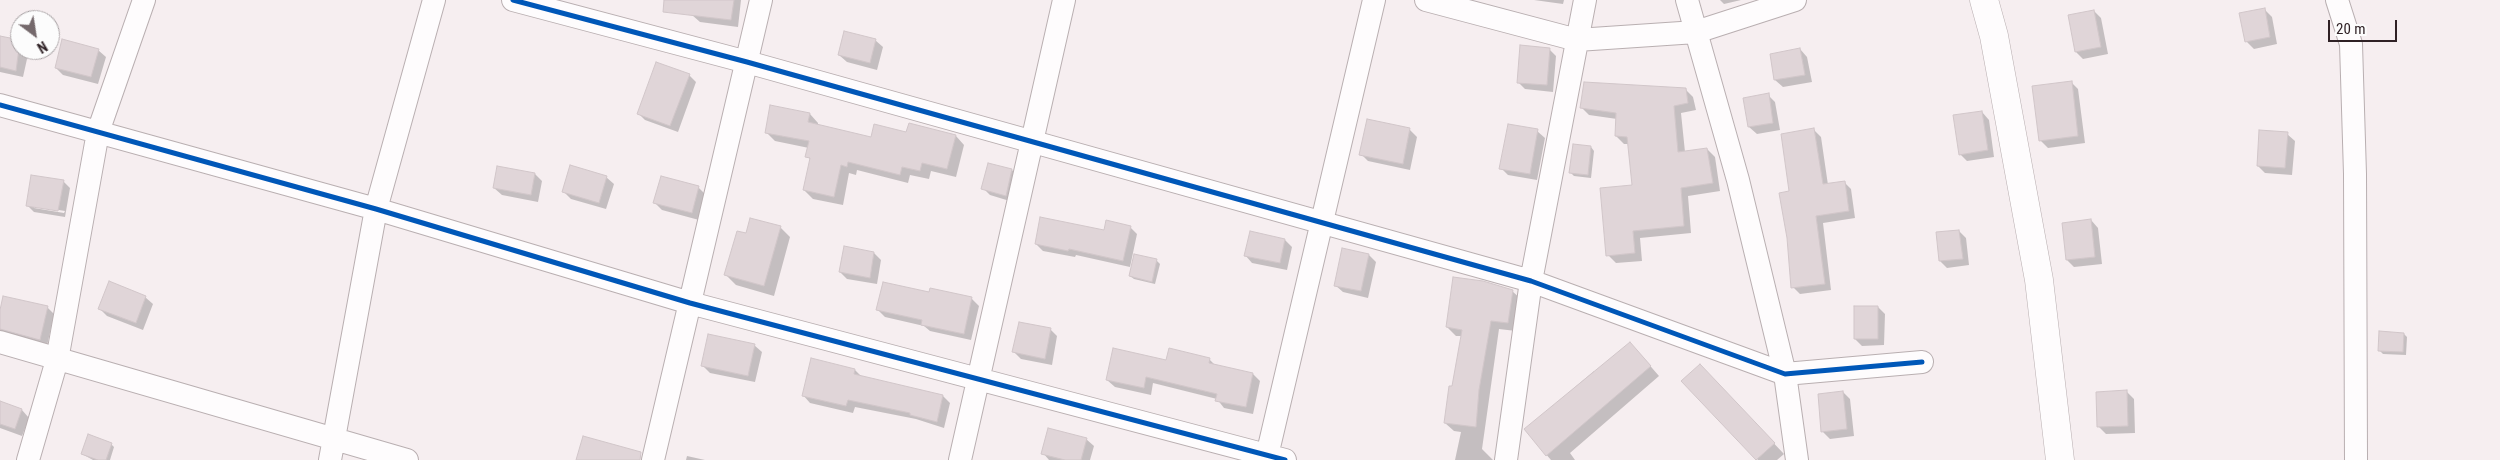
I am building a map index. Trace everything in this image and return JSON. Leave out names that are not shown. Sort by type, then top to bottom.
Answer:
[{"type":"main road","points":[[1984,0],[1994,36],[2039,280],[2060,460]]},
{"type":"street","points":[[28,460],[57,360],[98,132],[144,0]]},
{"type":"street","points":[[332,449],[376,209],[434,0]]},
{"type":"street","points":[[513,0],[747,62],[1530,281],[1785,374],[1922,362]]},
{"type":"street","points":[[653,460],[761,0]]},
{"type":"street","points":[[960,460],[1064,0]]},
{"type":"street","points":[[0,105],[376,209],[690,302],[1273,458],[1321,223],[1374,0]]},
{"type":"street","points":[[1426,0],[1577,40],[1696,32],[1795,0]]},
{"type":"street","points":[[1506,460],[1530,281],[1585,0]]},
{"type":"street","points":[[1687,0],[1738,180],[1785,374],[1797,460]]},
{"type":"street","points":[[2336,0],[2350,44],[2355,174],[2356,460]]},
{"type":"street","points":[[0,342],[332,449],[407,460]]},
{"type":"building","points":[[664,0],[734,0],[731,20],[663,12]]},
{"type":"building","points":[[2265,8],[2270,37],[2245,42],[2239,13]]},
{"type":"building","points":[[2094,10],[2101,47],[2075,52],[2068,15]]},
{"type":"building","points":[[844,31],[876,39],[870,63],[838,55]]},
{"type":"building","points":[[0,36],[10,38],[10,60],[17,60],[16,71],[0,67]]},
{"type":"building","points":[[62,39],[99,49],[91,77],[55,68],[57,60],[60,60]]},
{"type":"building","points":[[1520,45],[1550,48],[1547,85],[1517,83]]},
{"type":"building","points":[[1800,48],[1805,75],[1774,80],[1770,54]]},
{"type":"building","points":[[656,62],[690,74],[670,126],[637,114]]},
{"type":"building","points":[[2072,81],[2078,136],[2039,141],[2032,86]]},
{"type":"building","points":[[1584,82],[1686,88],[1688,103],[1674,106],[1678,152],[1707,148],[1713,183],[1681,188],[1684,226],[1633,231],[1635,253],[1606,256],[1600,188],[1632,185],[1627,137],[1615,136],[1616,113],[1580,108]]},
{"type":"building","points":[[1769,93],[1773,123],[1748,127],[1743,98]]},
{"type":"building","points":[[770,105],[810,113],[808,122],[871,137],[874,124],[906,132],[909,123],[956,135],[947,169],[922,163],[920,171],[902,167],[900,175],[848,162],[847,167],[841,165],[834,197],[803,190],[810,158],[805,157],[809,141],[765,133]]},
{"type":"building","points":[[1982,111],[1988,150],[1959,155],[1953,115]]},
{"type":"building","points":[[1367,119],[1410,128],[1403,164],[1359,155]]},
{"type":"building","points":[[1508,124],[1538,129],[1530,174],[1499,169]]},
{"type":"building","points":[[1814,128],[1823,184],[1845,181],[1849,211],[1816,216],[1825,284],[1791,288],[1787,238],[1779,193],[1789,191],[1781,134]]},
{"type":"building","points":[[2259,130],[2288,132],[2285,168],[2257,166]]},
{"type":"building","points":[[1573,144],[1591,146],[1588,175],[1569,173]]},
{"type":"building","points":[[988,163],[1012,169],[1006,196],[981,189]]},
{"type":"building","points":[[570,165],[607,176],[599,203],[562,192]]},
{"type":"building","points":[[497,166],[535,173],[531,195],[493,188]]},
{"type":"building","points":[[31,175],[64,180],[58,211],[26,206]]},
{"type":"building","points":[[661,176],[699,186],[692,213],[653,203]]},
{"type":"building","points":[[1040,217],[1104,230],[1106,220],[1131,226],[1123,261],[1069,249],[1068,251],[1035,244]]},
{"type":"building","points":[[750,218],[781,226],[764,286],[724,275],[737,231],[746,233]]},
{"type":"building","points":[[2091,219],[2095,257],[2066,260],[2062,223]]},
{"type":"building","points":[[1959,230],[1963,259],[1939,261],[1936,232]]},
{"type":"building","points":[[1250,231],[1285,239],[1280,263],[1244,256]]},
{"type":"building","points":[[844,246],[874,252],[870,278],[839,272]]},
{"type":"building","points":[[1342,248],[1369,254],[1361,291],[1334,286]]},
{"type":"building","points":[[1134,254],[1157,259],[1152,282],[1129,276]]},
{"type":"building","points":[[1453,277],[1483,281],[1513,290],[1508,323],[1491,321],[1479,390],[1476,427],[1444,423],[1449,386],[1452,386],[1462,330],[1446,327]]},
{"type":"building","points":[[109,281],[146,296],[136,323],[98,309]]},
{"type":"building","points":[[883,282],[929,292],[930,288],[972,297],[964,334],[921,325],[922,320],[876,310]]},
{"type":"building","points":[[3,296],[48,306],[40,340],[0,329],[0,310]]},
{"type":"building","points":[[1854,306],[1878,306],[1878,339],[1854,339]]},
{"type":"building","points":[[1019,322],[1051,328],[1045,359],[1012,352]]},
{"type":"building","points":[[2379,331],[2404,333],[2403,352],[2378,351]]},
{"type":"building","points":[[708,334],[755,344],[748,376],[701,366]]},
{"type":"building","points":[[1630,342],[1651,366],[1546,456],[1524,429]]},
{"type":"building","points":[[1113,348],[1166,360],[1169,348],[1210,358],[1209,363],[1253,373],[1246,407],[1215,401],[1217,394],[1146,377],[1144,388],[1106,380]]},
{"type":"building","points":[[811,358],[855,369],[854,374],[943,395],[937,422],[910,415],[910,413],[848,400],[846,406],[802,396]]},
{"type":"building","points":[[1700,364],[1775,443],[1756,460],[1681,381]]},
{"type":"building","points":[[2127,390],[2128,426],[2097,427],[2096,392]]},
{"type":"building","points":[[1843,391],[1847,429],[1821,432],[1818,394]]},
{"type":"building","points":[[0,401],[22,409],[15,429],[0,424]]},
{"type":"building","points":[[1048,428],[1087,438],[1081,460],[1065,460],[1041,454]]},
{"type":"building","points":[[88,434],[112,443],[106,460],[98,460],[81,454]]},
{"type":"building","points":[[583,436],[641,452],[640,460],[576,460]]},
{"type":"cycle path","points":[[513,0],[747,62],[1531,281],[1785,374],[1922,362]]},
{"type":"cycle path","points":[[0,105],[376,209],[690,303],[1285,460]]}]
